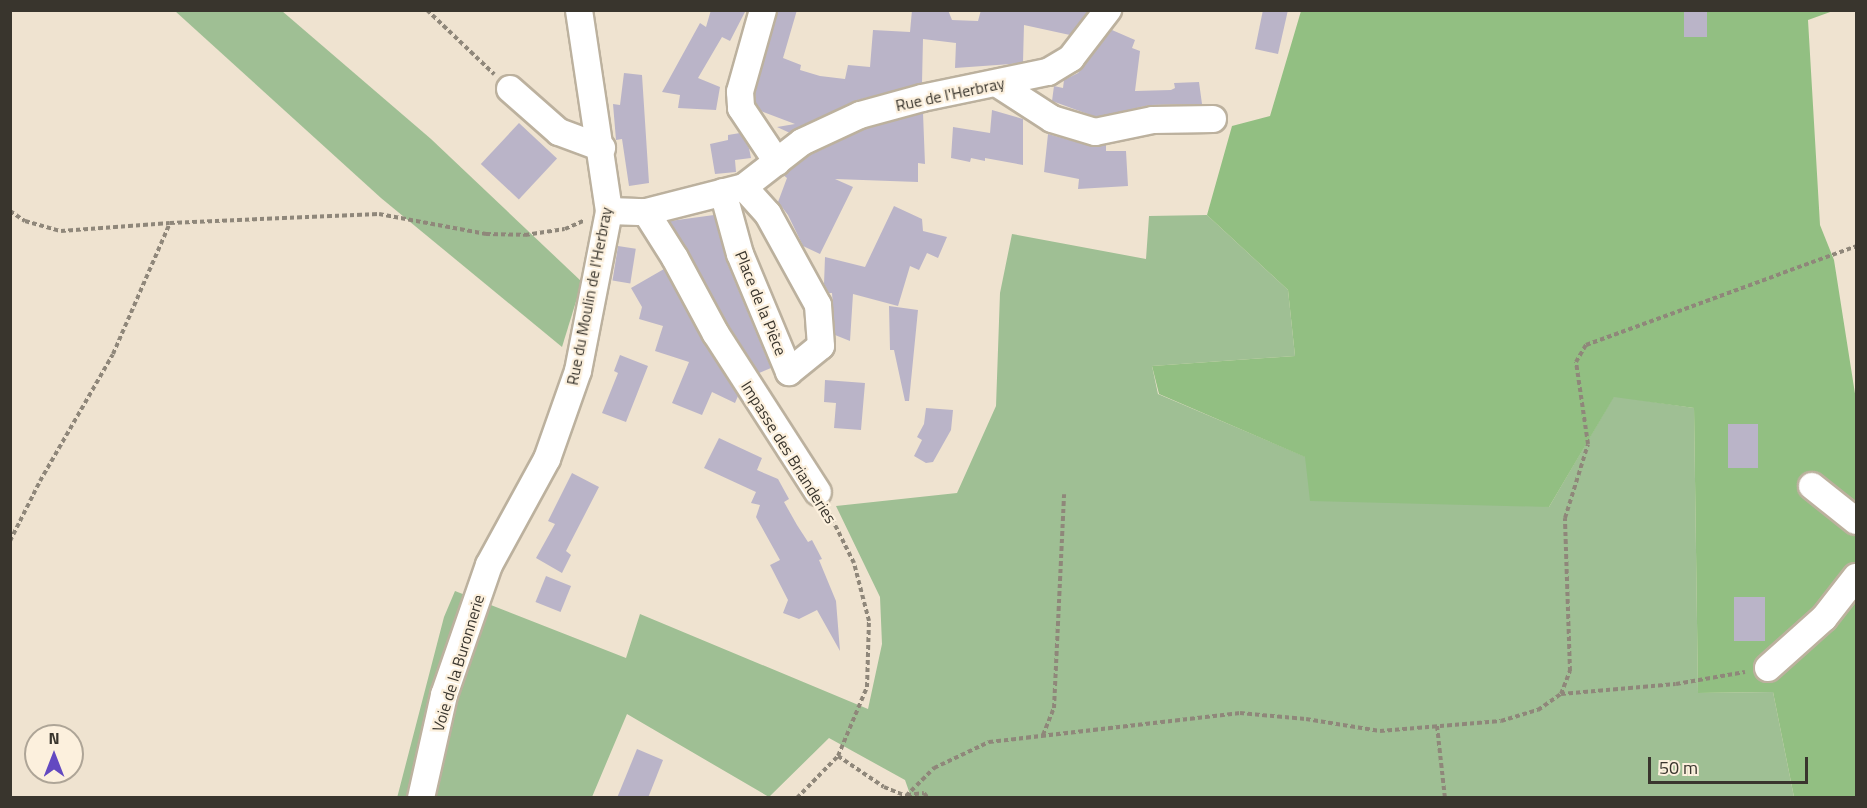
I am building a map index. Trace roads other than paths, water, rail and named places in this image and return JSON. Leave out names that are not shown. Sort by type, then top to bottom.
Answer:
[{"type":"street","name":"Rue du Moulin de l'Herbray","points":[[489,565],[547,459],[565,412],[578,371],[609,211],[602,148],[579,10]]},
{"type":"street","points":[[763,10],[740,92],[741,108],[777,162]]},
{"type":"street","name":"Rue de l'Herbray","points":[[609,211],[646,212],[734,190],[777,162],[802,142],[860,115],[922,98],[1048,72],[1071,58],[1108,10]]},
{"type":"street","points":[[998,84],[1052,119],[1095,132],[1153,120],[1213,119]]},
{"type":"street","points":[[510,89],[559,132],[602,148]]},
{"type":"street","name":"Place de la Pièce","points":[[734,190],[768,214],[818,305],[821,346],[789,372],[740,254],[734,190]]},
{"type":"street","name":"Impasse des Brianderies","points":[[646,212],[755,395],[818,492]]},
{"type":"street","points":[[755,395],[789,372]]},
{"type":"street","points":[[1812,486],[1857,521]]},
{"type":"street","name":"Voie de la Buronnerie","points":[[421,798],[444,695],[489,565]]},
{"type":"street","points":[[1768,668],[1824,618],[1857,577]]}]
